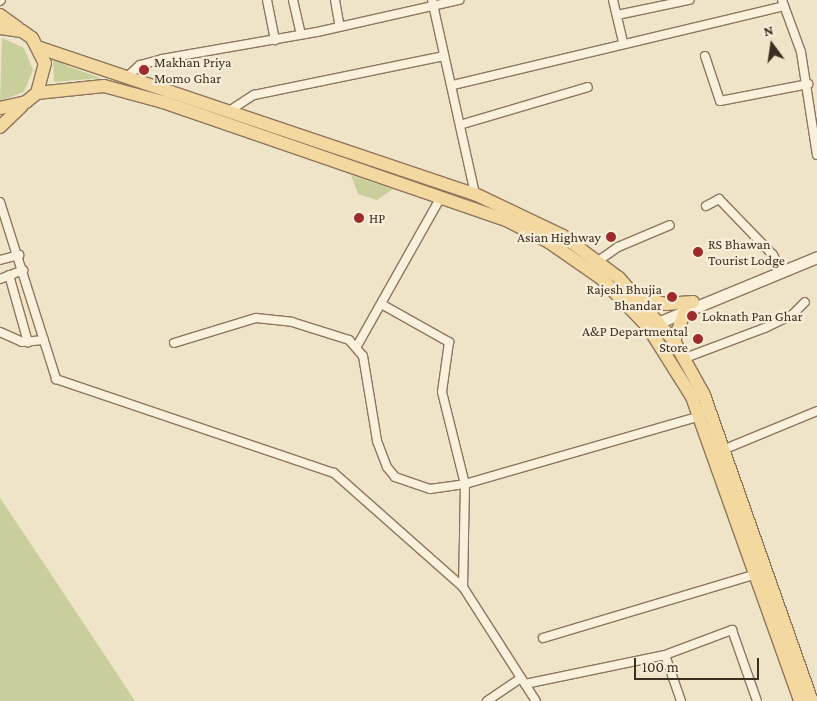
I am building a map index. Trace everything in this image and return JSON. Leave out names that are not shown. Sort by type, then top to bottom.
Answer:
[{"type":"main road","points":[[0,15],[22,31],[40,48],[475,194],[546,226],[598,261],[638,297],[701,416],[800,701]]},
{"type":"main road","points":[[0,28],[22,31]]},
{"type":"main road","points":[[37,93],[44,71],[40,48]]},
{"type":"main road","points":[[0,126],[37,93],[86,85],[122,90],[461,204],[607,283],[674,341],[685,358],[725,449],[756,539],[784,593],[814,701]]},
{"type":"main road","points":[[0,108],[26,102]]},
{"type":"main road","points":[[651,320],[817,257]]},
{"type":"main road","points":[[638,297],[665,304],[689,306]]},
{"type":"main road","points":[[674,341],[689,306]]},
{"type":"street","points":[[267,0],[275,40]]},
{"type":"street","points":[[293,0],[301,34]]},
{"type":"street","points":[[334,0],[340,28]]},
{"type":"street","points":[[126,78],[140,65],[162,58],[340,28],[433,4],[459,0]]},
{"type":"street","points":[[613,0],[623,42]]},
{"type":"street","points":[[617,15],[689,0]]},
{"type":"street","points":[[454,86],[623,42],[713,25],[783,3],[808,84],[817,155]]},
{"type":"street","points":[[433,4],[444,56],[454,86],[463,124],[475,194]]},
{"type":"street","points":[[229,111],[254,95],[444,56]]},
{"type":"street","points":[[705,56],[720,101],[808,84]]},
{"type":"street","points":[[463,124],[588,87]]},
{"type":"street","points":[[357,346],[383,305],[441,197]]},
{"type":"street","points":[[706,206],[718,199],[773,255],[781,271]]},
{"type":"street","points":[[0,202],[3,222],[19,255],[54,376],[64,384],[224,433],[334,473],[462,587],[536,701]]},
{"type":"street","points":[[598,261],[618,247],[670,225]]},
{"type":"street","points":[[0,260],[19,255]]},
{"type":"street","points":[[0,279],[23,270]]},
{"type":"street","points":[[9,276],[28,342]]},
{"type":"street","points":[[685,358],[765,328],[792,315],[805,302]]},
{"type":"street","points":[[383,305],[449,342],[442,392],[465,484],[462,587]]},
{"type":"street","points":[[174,343],[256,318],[292,322],[357,346],[363,356],[377,441],[387,467],[414,485],[437,488],[465,484],[701,416]]},
{"type":"street","points":[[0,332],[28,342],[44,340]]},
{"type":"street","points":[[725,449],[817,411]]},
{"type":"street","points":[[542,638],[756,574]]},
{"type":"street","points":[[487,701],[523,681],[665,655],[732,630],[757,701]]},
{"type":"street","points":[[665,655],[680,701]]},
{"type":"green space","points":[[2,38],[24,48],[33,70],[24,92],[0,101]]},
{"type":"green space","points":[[53,59],[73,68],[101,78],[54,82]]},
{"type":"green space","points":[[351,175],[393,189],[377,200],[358,194]]},
{"type":"green space","points":[[0,498],[45,565],[135,701],[0,701]]},
{"type":"place","name":"Makhan Priya Momo Ghar","points":[[144,70]]},
{"type":"place","name":"HP","points":[[359,218]]},
{"type":"place","name":"Asian Highway","points":[[611,237]]},
{"type":"place","name":"RS Bhawan Tourist Lodge","points":[[698,252]]},
{"type":"place","name":"Rajesh Bhujia Bhandar","points":[[672,297]]},
{"type":"place","name":"Loknath Pan Ghar","points":[[692,316]]},
{"type":"place","name":"A&P Departmental Store","points":[[698,339]]}]
